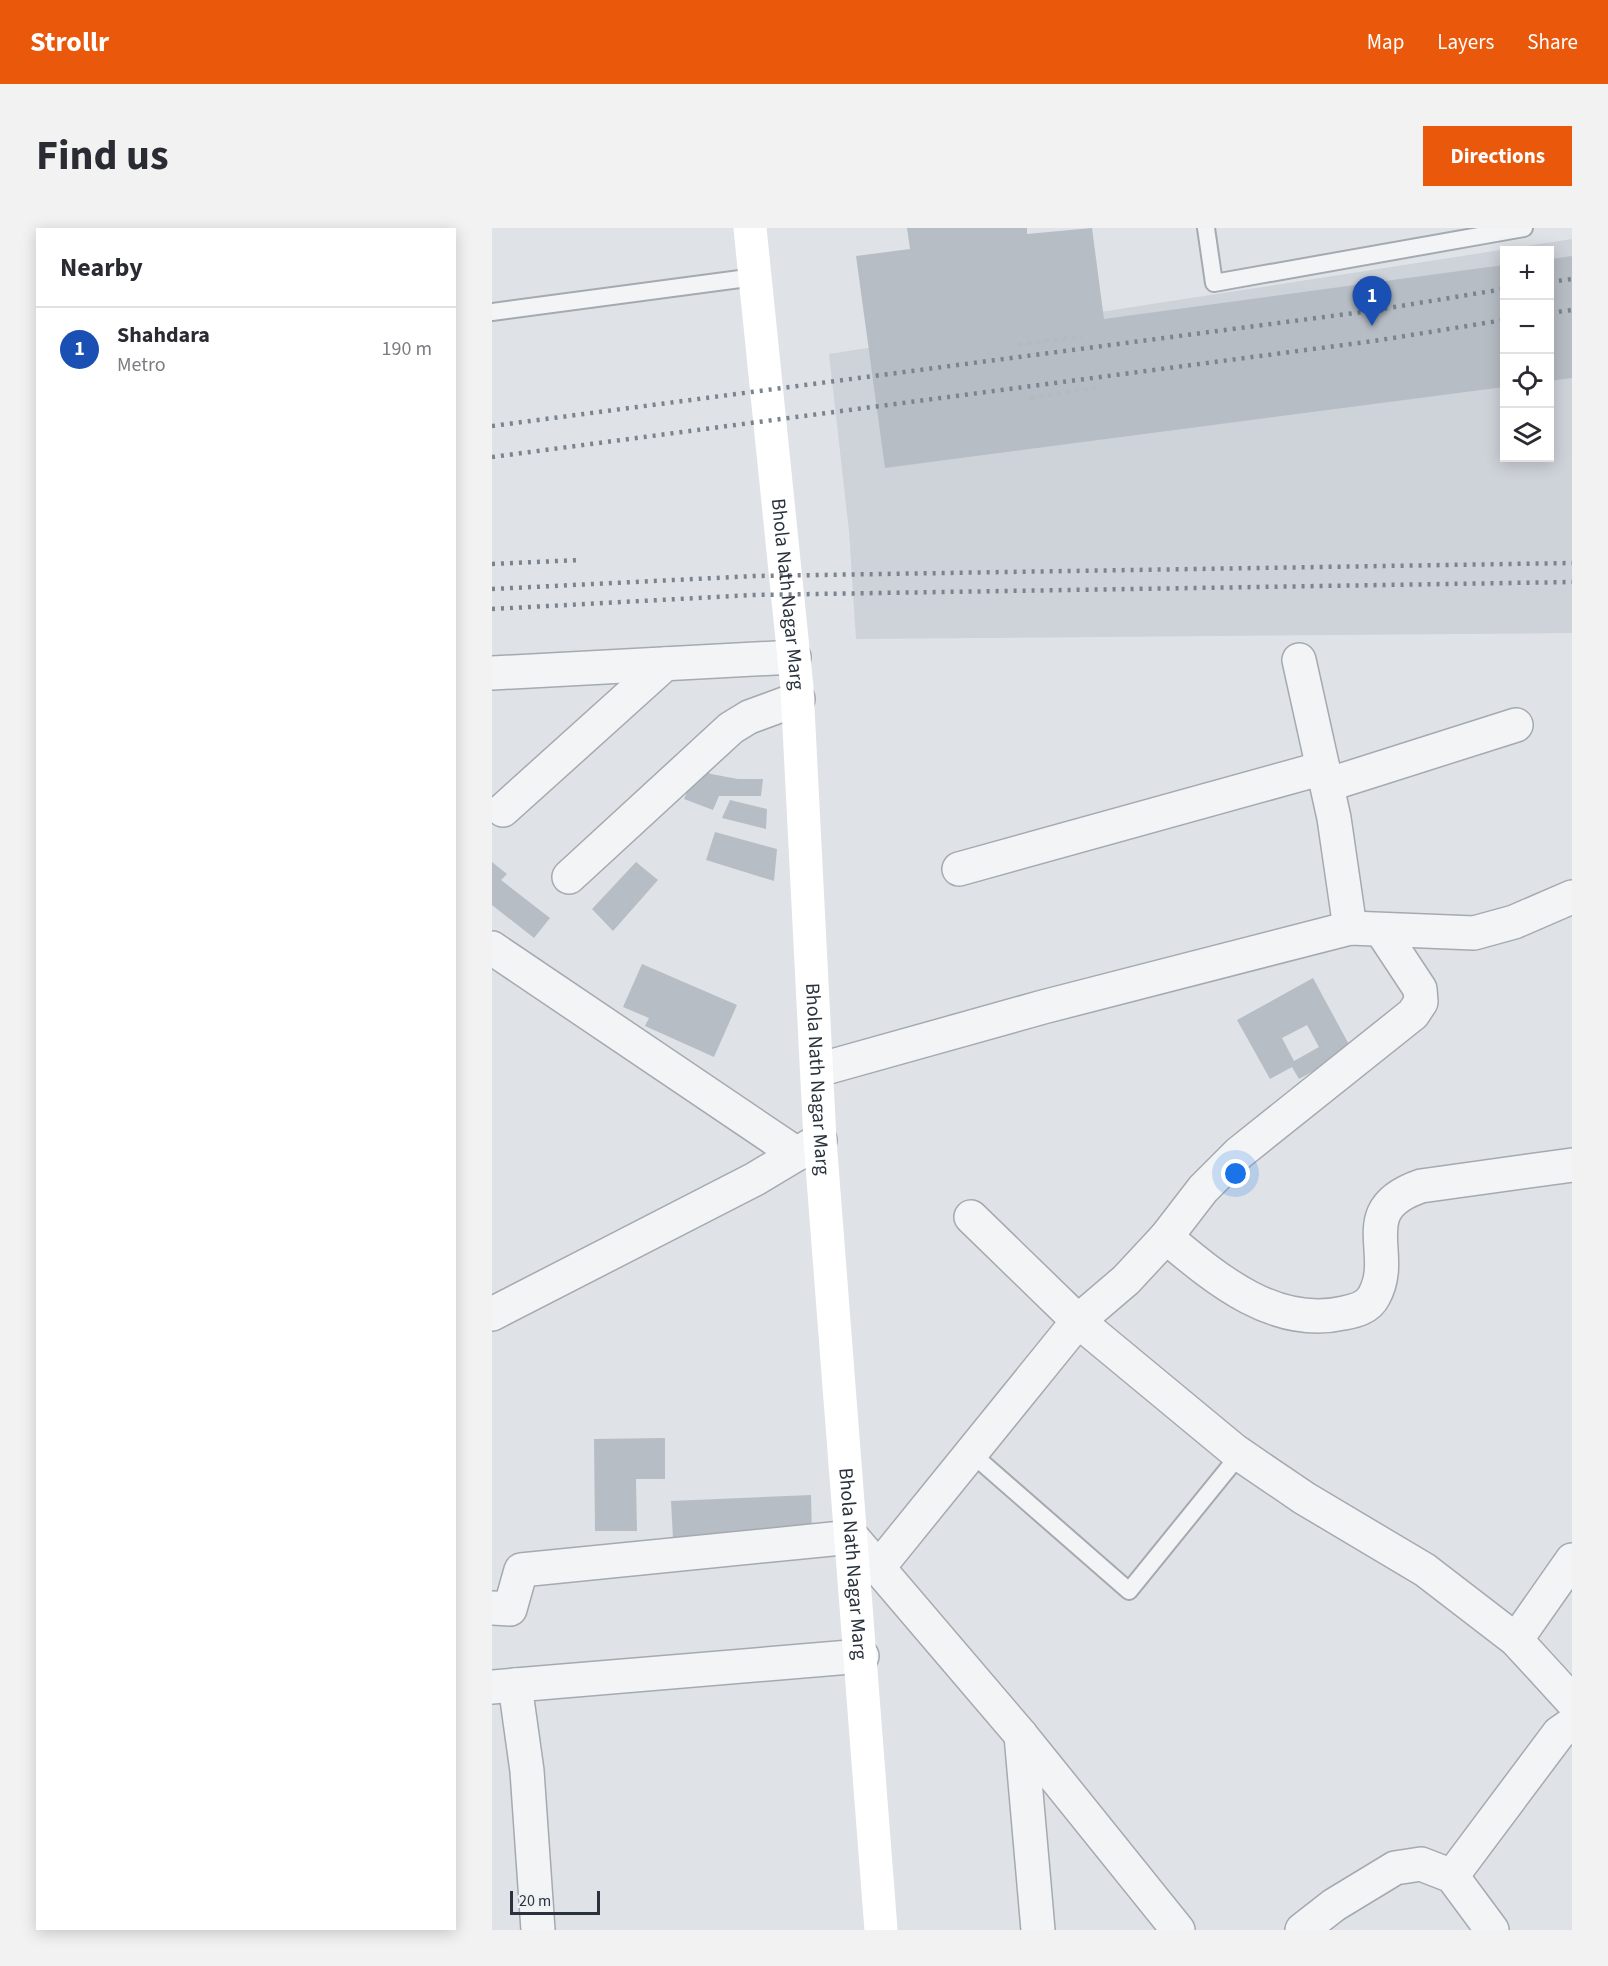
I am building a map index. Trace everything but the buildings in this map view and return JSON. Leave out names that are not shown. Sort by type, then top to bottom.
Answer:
[{"type":"street","name":"Bhola Nath Nagar Marg","points":[[750,228],[798,699],[818,1070],[808,1147],[852,1537],[881,1930]]},
{"type":"street","points":[[492,673],[794,657]]},
{"type":"street","points":[[878,1568],[1078,1321],[1126,1280],[1166,1237],[1203,1189],[1239,1153],[1413,1014],[1420,1002],[1420,989],[1365,929],[1325,776],[1299,660]]},
{"type":"street","points":[[503,810],[665,664]]},
{"type":"street","points":[[569,877],[731,728],[760,712],[798,699]]},
{"type":"street","points":[[959,869],[1516,726]]},
{"type":"street","points":[[818,1070],[1043,1007],[1365,929],[1454,934],[1483,931],[1514,922],[1572,897]]},
{"type":"street","points":[[492,948],[808,1147],[755,1179],[492,1314]]},
{"type":"street","points":[[1166,1237],[1217,1280],[1260,1303],[1298,1314],[1329,1316],[1361,1309],[1374,1297],[1380,1275],[1381,1231],[1387,1206],[1401,1193],[1421,1186],[1572,1165]]},
{"type":"street","points":[[971,1217],[1078,1321],[1240,1454],[1304,1498],[1425,1570],[1516,1640],[1572,1701]]},
{"type":"street","points":[[492,1608],[510,1609],[521,1570],[852,1537],[1021,1735],[1178,1930]]},
{"type":"street","points":[[1516,1640],[1572,1560]]},
{"type":"street","points":[[538,1930],[527,1771],[504,1686],[862,1656]]},
{"type":"street","points":[[1452,1876],[1559,1733],[1572,1724]]},
{"type":"street","points":[[1021,1735],[1038,1930]]},
{"type":"street","points":[[1302,1930],[1334,1905],[1395,1868],[1421,1864],[1452,1876],[1492,1930]]},
{"type":"lane","points":[[1206,228],[1214,283],[1524,228]]},
{"type":"lane","points":[[492,312],[755,277]]},
{"type":"lane","points":[[971,1454],[1129,1591],[1240,1454]]},
{"type":"path","points":[[1018,345],[1082,336]]},
{"type":"path","points":[[1030,398],[1100,387]]},
{"type":"shaded area","points":[[1572,239],[1572,633],[856,639],[849,531],[829,354],[1500,250],[1500,462],[1554,462],[1554,246],[1527,246]]},
{"type":"railway","points":[[1554,281],[1572,279]]},
{"type":"railway","points":[[492,426],[1370,311],[1500,290]]},
{"type":"railway","points":[[1554,312],[1572,310]]},
{"type":"railway","points":[[492,457],[1374,341],[1500,321]]},
{"type":"railway","points":[[492,564],[579,560]]},
{"type":"railway","points":[[492,589],[755,576],[1572,563]]},
{"type":"railway","points":[[492,609],[753,595],[1572,582]]},
{"type":"place","name":"Shahdara","points":[[1372,326]]}]
